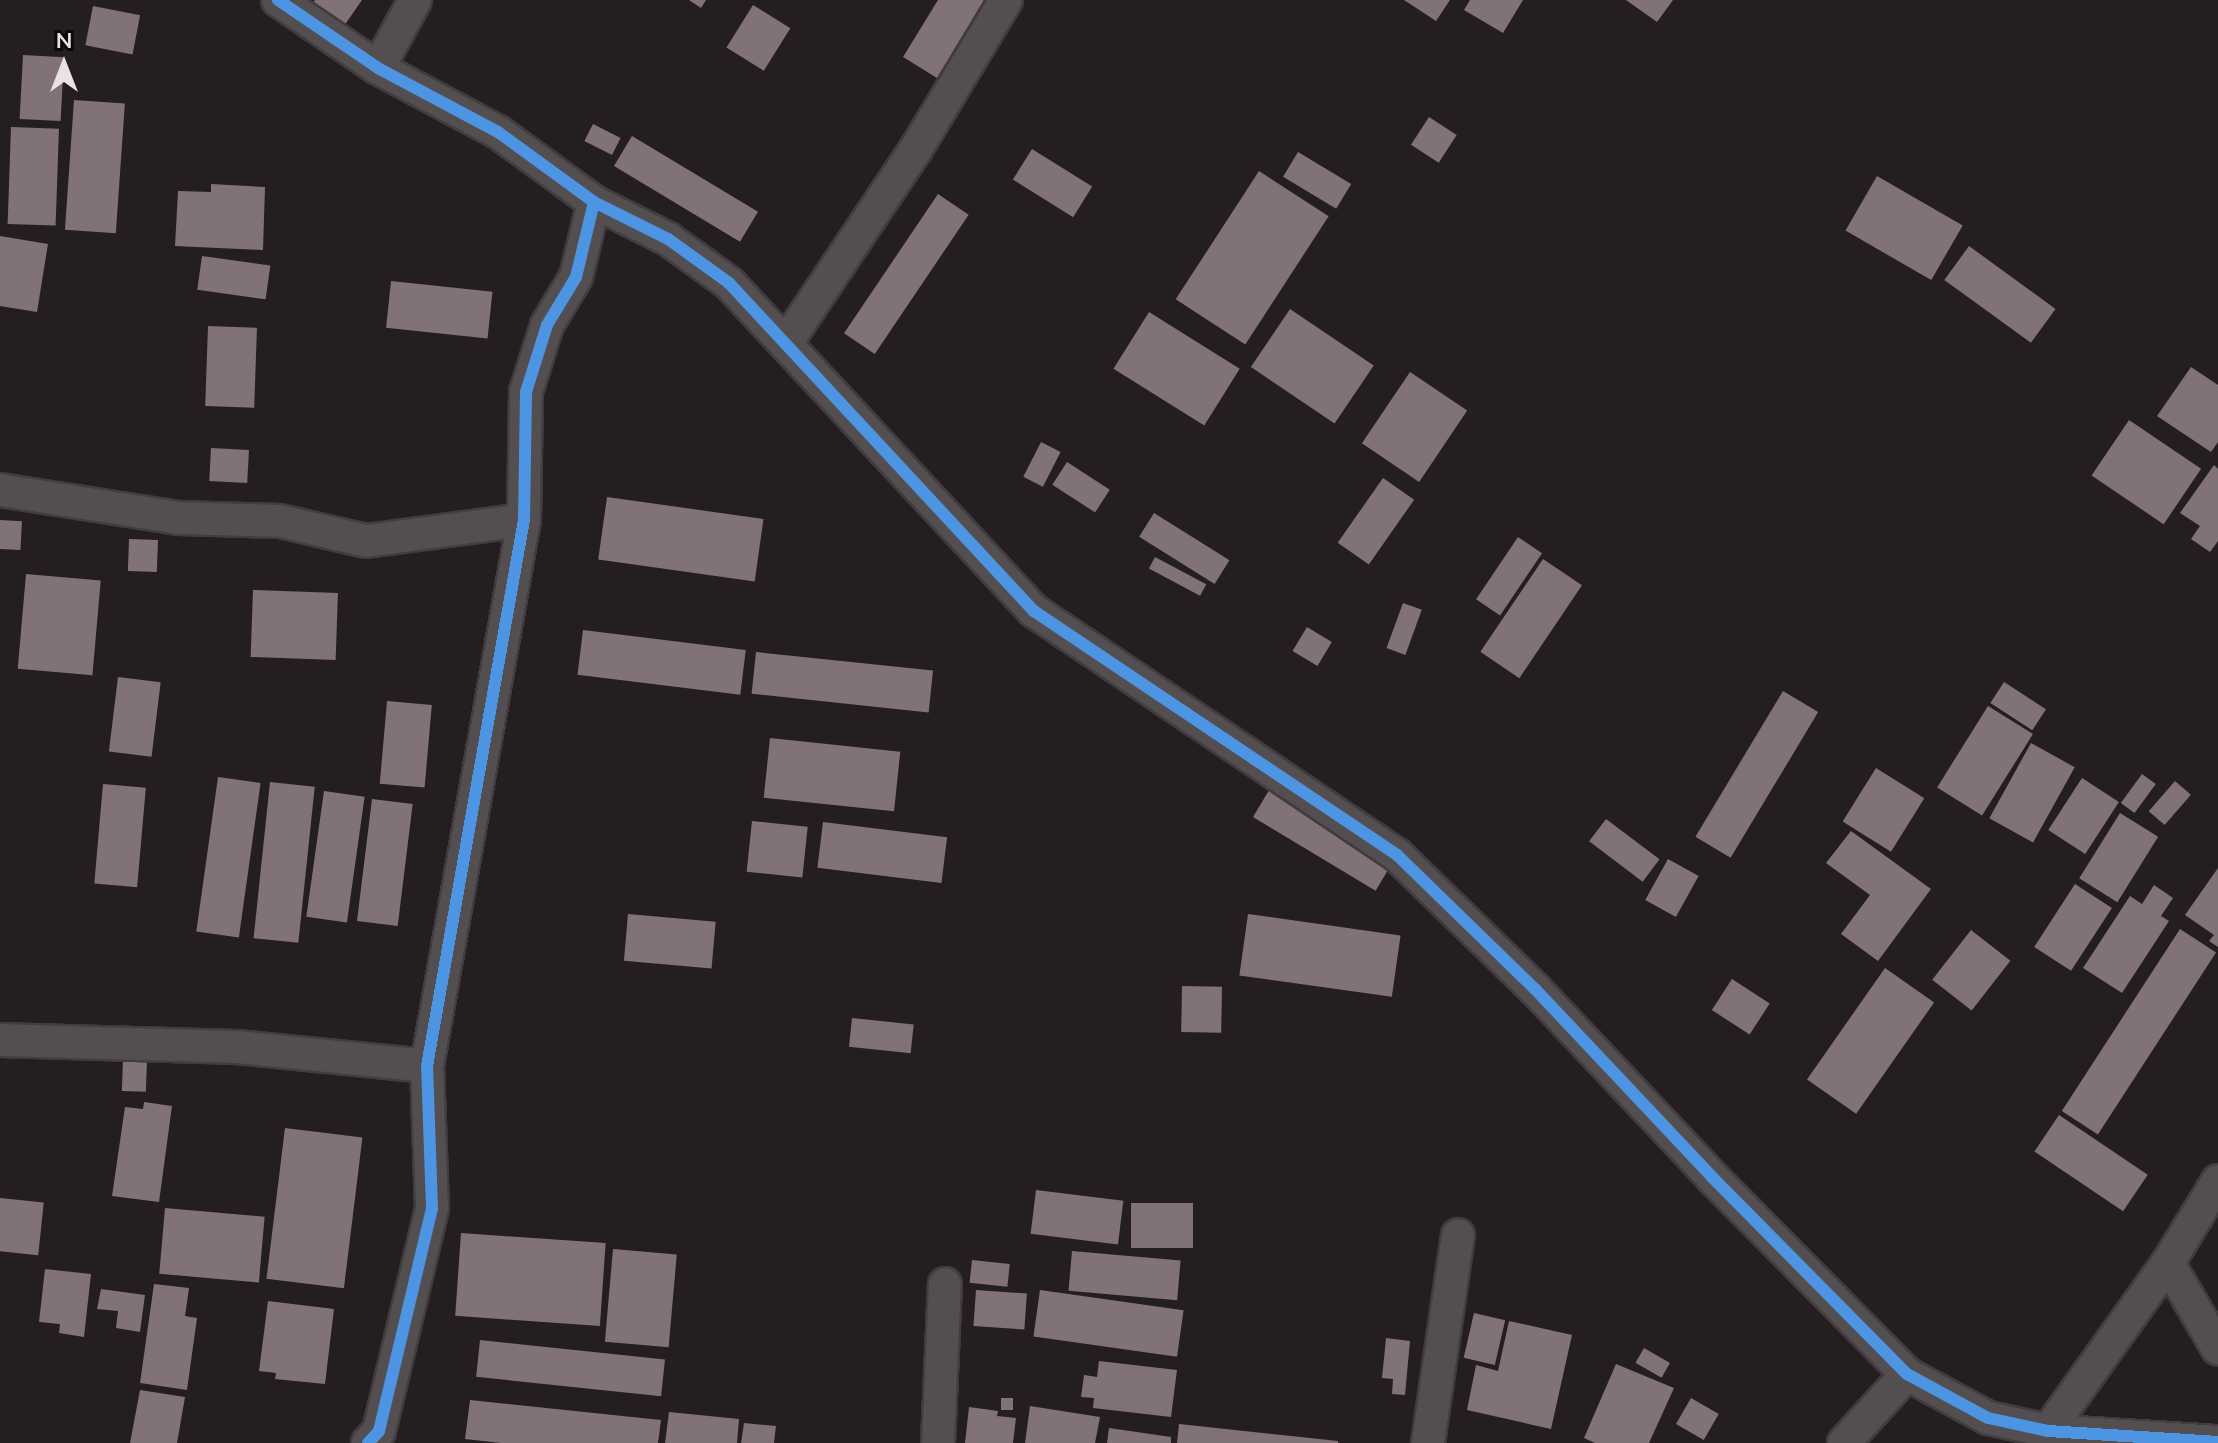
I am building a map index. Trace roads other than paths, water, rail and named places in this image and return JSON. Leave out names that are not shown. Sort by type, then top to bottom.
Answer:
[{"type":"street","points":[[278,0],[378,68],[498,132],[594,202],[668,239],[729,283],[1034,611],[1397,855],[1535,989],[1712,1177],[1907,1374],[1988,1418],[2048,1431],[2218,1442]]},
{"type":"street","points":[[378,68],[415,0]]},
{"type":"street","points":[[786,343],[916,149],[1006,0]]},
{"type":"street","points":[[368,1443],[379,1431],[432,1208],[427,1066],[524,520],[526,392],[547,325],[576,277],[594,202]]},
{"type":"street","points":[[0,490],[179,518],[280,521],[366,541],[524,520]]},
{"type":"street","points":[[0,1040],[237,1047],[427,1066]]},
{"type":"street","points":[[2048,1431],[2168,1263],[2218,1181]]},
{"type":"street","points":[[1428,1443],[1458,1235]]},
{"type":"street","points":[[2168,1263],[2218,1349]]},
{"type":"street","points":[[938,1443],[945,1284]]},
{"type":"street","points":[[1844,1443],[1907,1374]]}]
